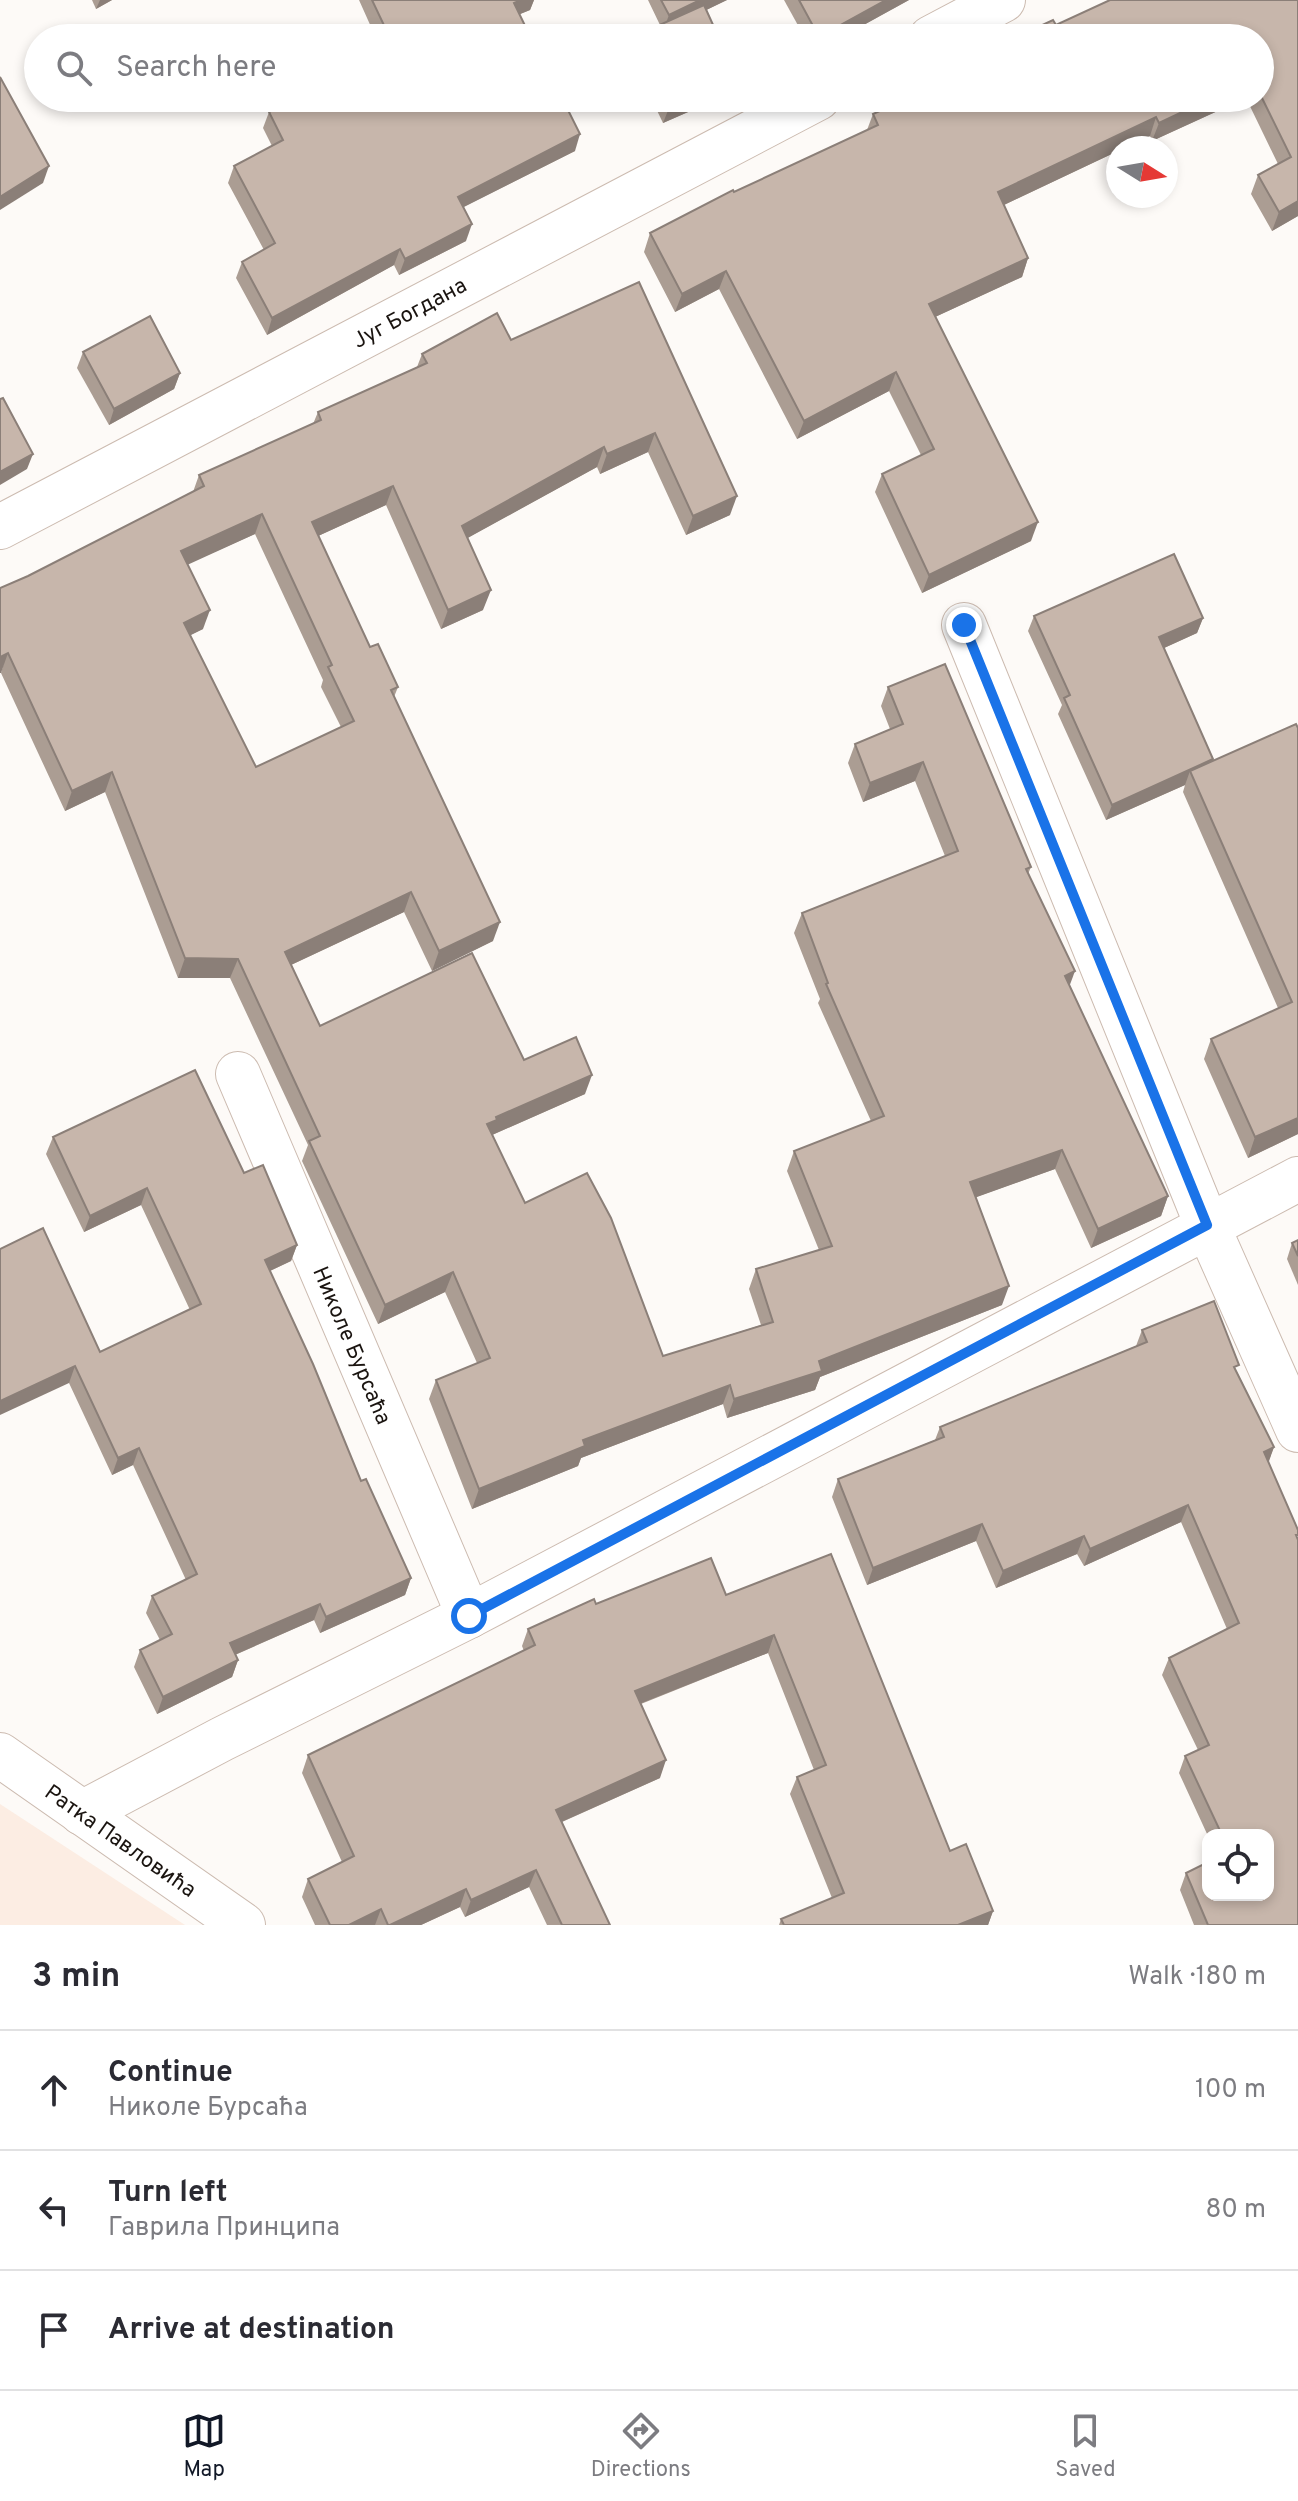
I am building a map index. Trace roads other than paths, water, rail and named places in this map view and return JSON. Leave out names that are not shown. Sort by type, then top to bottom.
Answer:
[{"type":"street","points":[[958,24],[1003,0]]},
{"type":"street","name":"Југ Богдана","points":[[0,527],[791,112]]},
{"type":"street","points":[[964,625],[1207,1225],[1298,1430]]},
{"type":"street","name":"Николе Бурсаћа","points":[[238,1074],[469,1616]]},
{"type":"street","points":[[82,1813],[222,1739],[469,1616],[1298,1179]]},
{"type":"street","name":"Ратка Павловића","points":[[0,1755],[243,1925]]}]
